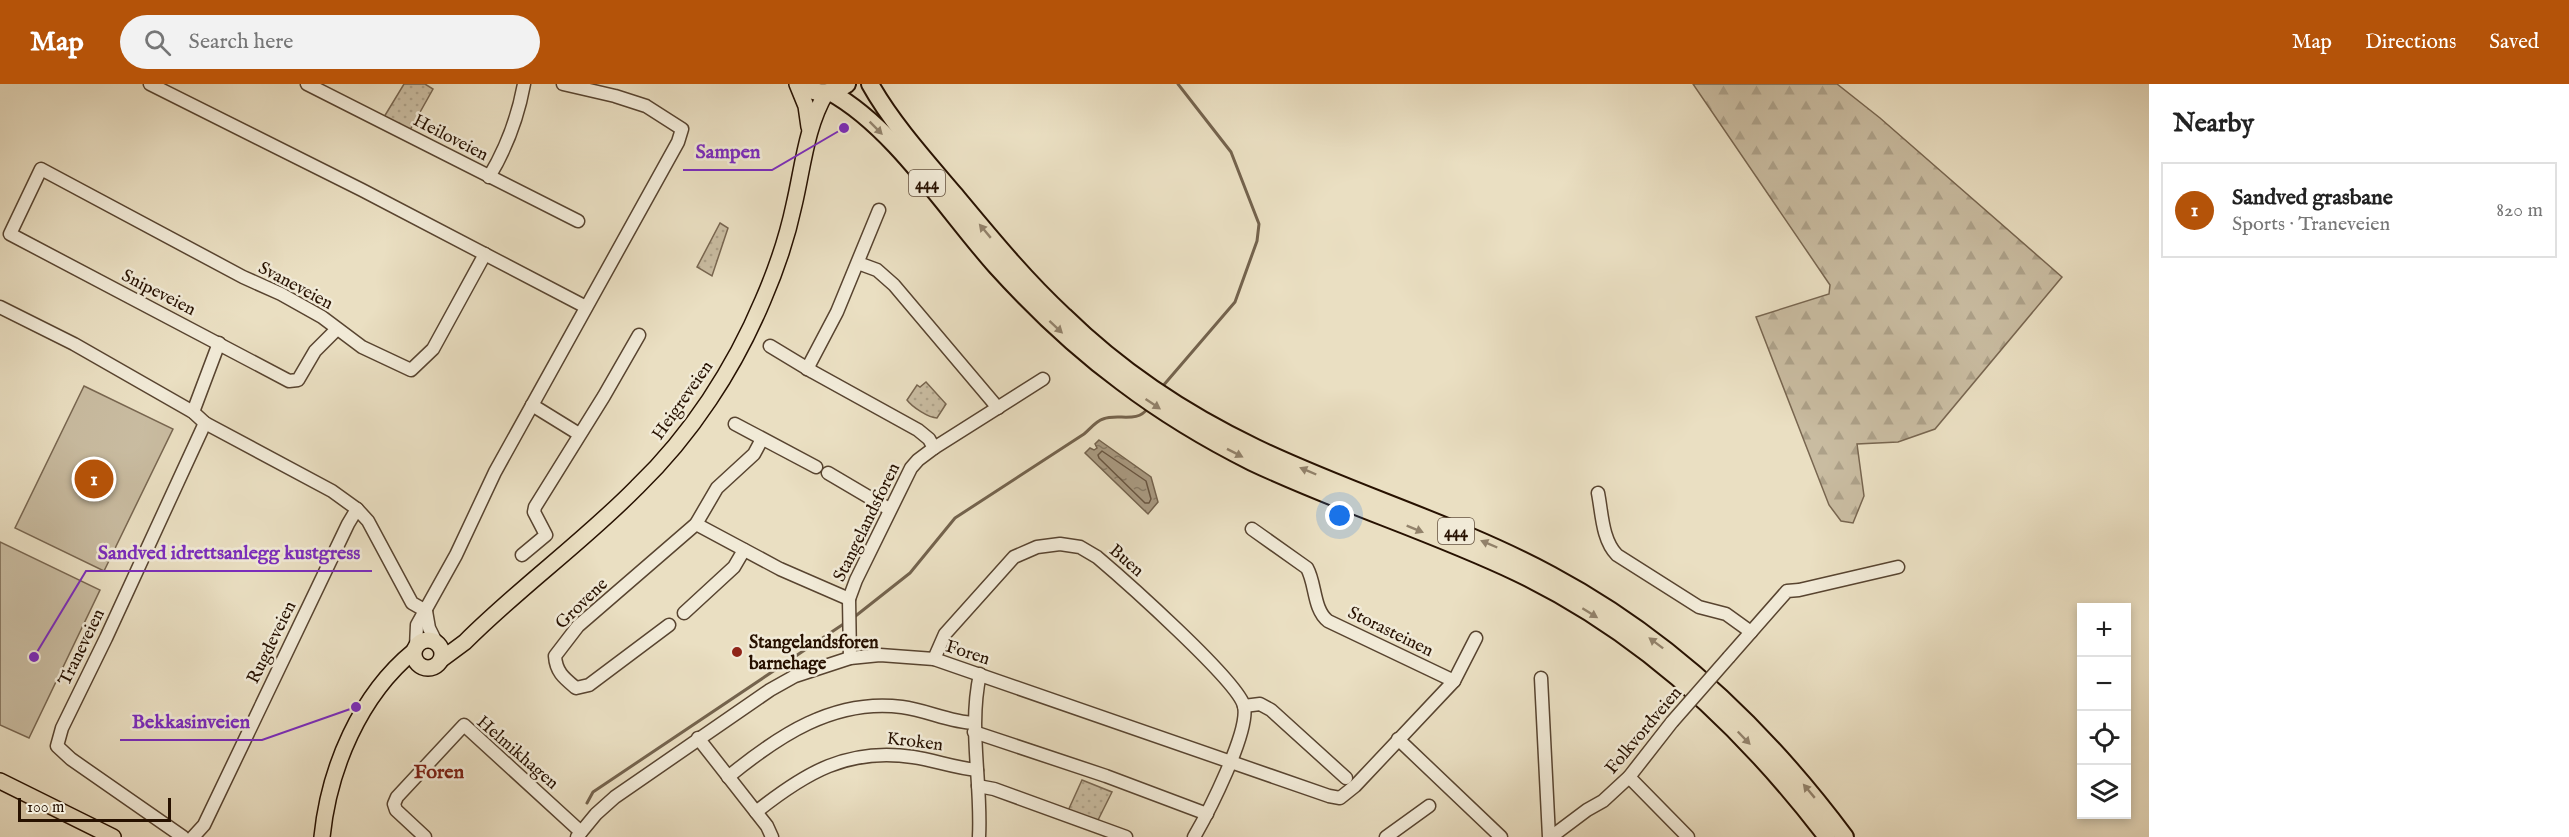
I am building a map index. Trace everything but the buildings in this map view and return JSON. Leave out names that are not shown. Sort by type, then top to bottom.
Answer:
[{"type":"highway","name":"444","points":[[798,84],[810,91],[828,92],[853,106],[932,189],[995,265],[1043,315],[1082,351],[1264,467],[1518,573],[1591,613],[1640,647],[1702,697],[1766,762],[1827,837]]},
{"type":"highway","points":[[828,92],[847,84]]},
{"type":"highway","name":"444","points":[[870,84],[923,156],[1003,252],[1127,378]]},
{"type":"highway","name":"444","points":[[1188,419],[1496,547],[1553,575],[1607,608],[1677,659],[1729,705],[1777,753],[1845,837]]},
{"type":"main road","name":"Heigreveien","points":[[798,84],[806,106],[809,129]]},
{"type":"main road","name":"Heigreveien","points":[[383,685],[404,672],[423,667],[434,667],[465,642],[639,486],[676,444],[712,394],[748,333],[772,278],[792,216],[809,129],[828,92]]},
{"type":"main road","name":"Heigreveien","points":[[322,837],[326,810],[340,760],[357,722],[390,674],[425,641],[436,643],[480,627]]},
{"type":"main road","points":[[436,643],[442,650],[442,659]]},
{"type":"main road","points":[[415,649],[415,659],[423,667]]},
{"type":"main road","points":[[0,782],[112,837]]},
{"type":"street","points":[[150,84],[586,307]]},
{"type":"street","name":"Heiloveien","points":[[307,84],[578,221]]},
{"type":"street","points":[[489,177],[504,151],[520,108],[524,84]]},
{"type":"street","points":[[415,649],[417,625],[456,555],[495,472],[678,142],[682,129],[646,106],[563,84]]},
{"type":"street","name":"Svaneveien","points":[[40,169],[243,277],[281,294],[321,317],[362,347],[411,370],[433,349],[485,254]]},
{"type":"street","name":"Snipeveien","points":[[40,169],[10,234],[293,382],[297,380],[315,351],[337,329]]},
{"type":"street","points":[[807,369],[837,312],[879,210]]},
{"type":"street","points":[[858,263],[877,270],[894,285],[998,408]]},
{"type":"street","points":[[0,307],[74,344],[193,412],[205,423],[332,491],[357,509],[368,521],[412,603],[426,611]]},
{"type":"street","points":[[522,555],[546,535],[534,512],[535,507],[599,405],[639,335]]},
{"type":"street","points":[[193,412],[219,343]]},
{"type":"street","points":[[770,346],[918,430],[934,448]]},
{"type":"street","name":"Stangelandsforen","points":[[850,658],[849,599],[856,579],[910,468],[934,448],[1043,379]]},
{"type":"street","points":[[532,405],[579,434]]},
{"type":"street","name":"Traneveien","points":[[183,837],[71,759],[57,746],[62,728],[205,423]]},
{"type":"street","points":[[735,424],[816,467]]},
{"type":"street","name":"Grovene","points":[[669,625],[656,646],[589,685],[576,688],[561,676],[556,666],[555,656],[578,626],[696,524],[717,488],[754,453],[762,439]]},
{"type":"street","points":[[828,473],[889,509]]},
{"type":"street","points":[[1598,493],[1606,537],[1617,555],[1699,607],[1726,614],[1751,632]]},
{"type":"street","name":"Rugdeveien","points":[[194,837],[204,825],[357,509]]},
{"type":"street","points":[[696,524],[780,569],[849,599]]},
{"type":"street","name":"Storasteinen","points":[[1252,529],[1307,568],[1319,610],[1328,621],[1454,681]]},
{"type":"street","name":"Buen","points":[[934,659],[945,634],[1014,557],[1037,547],[1060,544],[1080,547],[1097,557],[1188,641],[1236,690],[1244,706]]},
{"type":"street","points":[[684,613],[734,567],[744,550]]},
{"type":"street","name":"Folkvordveien","points":[[1550,837],[1603,801],[1629,777],[1672,722],[1787,591],[1898,567]]},
{"type":"street","points":[[426,611],[429,628],[436,643]]},
{"type":"street","points":[[1476,638],[1454,681],[1398,739],[1501,837]]},
{"type":"street","name":"Foren","points":[[579,834],[615,797],[770,690],[795,676],[850,658],[880,655],[934,659],[1231,763],[1340,798],[1398,739]]},
{"type":"street","points":[[979,837],[974,727],[980,674]]},
{"type":"street","name":"Folkvordveien","points":[[1540,678],[1550,837]]},
{"type":"street","points":[[1194,837],[1231,763],[1244,717],[1244,706],[1260,704],[1271,710],[1346,778]]},
{"type":"street","points":[[728,777],[763,748],[795,729],[826,715],[872,705],[901,707],[934,713],[962,722],[1207,814]]},
{"type":"street","name":"Helmikhagen","points":[[425,837],[396,810],[394,804],[397,797],[464,724],[579,834]]},
{"type":"street","points":[[698,738],[756,812],[772,837]]},
{"type":"street","name":"Kroken","points":[[756,812],[793,783],[815,771],[859,757],[887,754],[977,770]]},
{"type":"street","points":[[1629,777],[1688,837]]},
{"type":"street","points":[[978,786],[994,789],[1126,837]]},
{"type":"street","points":[[1386,837],[1429,806]]},
{"type":"green space","points":[[404,84],[425,84],[433,89],[410,130],[384,117]]},
{"type":"green space","points":[[1693,84],[1837,84],[1880,118],[2062,277],[1935,429],[1898,442],[1857,444],[1864,496],[1853,523],[1841,521],[1829,505],[1756,317],[1829,294],[1830,285]]},
{"type":"green space","points":[[720,223],[728,228],[712,276],[697,267]]},
{"type":"green space","points":[[926,382],[946,404],[937,418],[921,412],[907,400],[917,385],[920,387]]},
{"type":"green space","points":[[84,386],[173,429],[104,571],[15,528]]},
{"type":"green space","points":[[0,542],[100,590],[29,738],[0,725]]},
{"type":"green space","points":[[1082,780],[1112,792],[1097,822],[1067,813]]},
{"type":"water","points":[[1099,440],[1151,477],[1158,502],[1148,514],[1085,453],[1090,448],[1094,450],[1097,448],[1095,444]]},
{"type":"waterway","points":[[1162,387],[1235,302],[1257,241],[1259,224],[1231,152],[1178,84]]},
{"type":"waterway","points":[[853,618],[910,573],[955,518],[1084,434],[1100,420],[1109,417],[1138,416],[1148,408]]},
{"type":"waterway","points":[[587,803],[593,792],[845,623]]},
{"type":"place","name":"Sampen","points":[[844,128]]},
{"type":"place","name":"Sandved grasbane","points":[[94,479]]},
{"type":"place","name":"Stangelandsforen barnehage","points":[[737,652]]},
{"type":"place","name":"Sandved idrettsanlegg kustgress","points":[[34,657]]},
{"type":"place","name":"Bekkasinveien","points":[[356,707]]},
{"type":"district","name":"Foren","points":[[439,771]]}]
